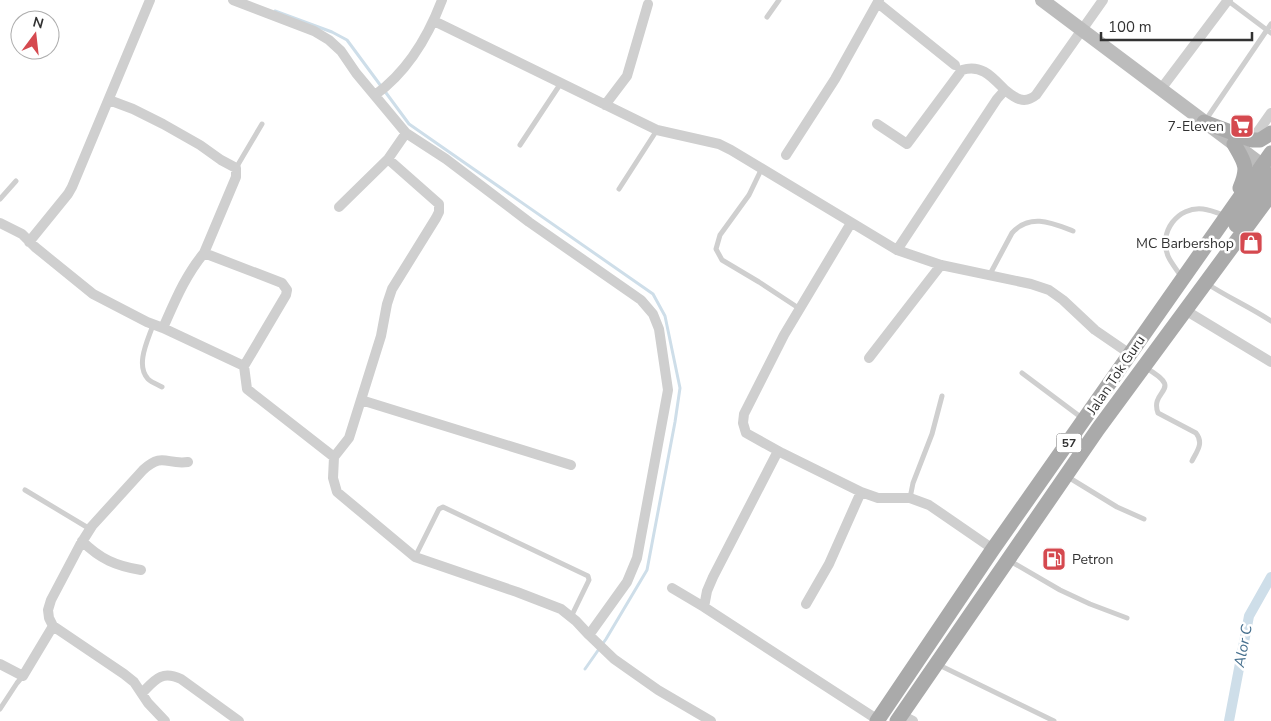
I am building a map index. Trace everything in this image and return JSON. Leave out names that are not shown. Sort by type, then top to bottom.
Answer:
[{"type":"main road","points":[[1042,0],[1268,171],[1178,305],[1144,366]]},
{"type":"main road","points":[[1204,122],[1252,140],[1260,140],[1271,133]]},
{"type":"main road","points":[[1229,212],[1246,171],[1244,160],[1234,144]]},
{"type":"main road","name":"Jalan Tok Guru","points":[[877,720],[993,549],[1229,212],[1268,171],[1271,152]]},
{"type":"main road","name":"Jalan Tok Guru","points":[[903,719],[936,663],[1065,476],[1271,194]]},
{"type":"street","points":[[29,242],[68,194],[150,0]]},
{"type":"street","points":[[233,0],[314,31],[329,40],[341,51],[356,73],[380,91],[406,133],[446,159],[529,222],[642,300],[654,314],[659,329],[668,390],[637,558],[627,582],[590,637]]},
{"type":"street","points":[[380,91],[417,50],[434,21],[442,0]]},
{"type":"street","points":[[877,124],[907,144],[962,70],[971,67],[990,75],[1018,100],[1034,98],[1103,0]]},
{"type":"street","points":[[1161,89],[1227,0]]},
{"type":"street","points":[[786,155],[835,79],[879,1],[954,65]]},
{"type":"street","points":[[606,106],[627,76],[648,4]]},
{"type":"street","points":[[434,21],[657,130],[719,144],[897,250],[941,266],[1031,284],[1049,290],[1063,300],[1095,330],[1130,354]]},
{"type":"street","points":[[897,250],[1005,90]]},
{"type":"street","points":[[109,100],[163,124],[236,168],[236,177],[204,254],[192,268],[158,326]]},
{"type":"street","points":[[1252,140],[1271,113]]},
{"type":"street","points":[[339,207],[388,159],[406,133]]},
{"type":"street","points":[[388,159],[439,204],[439,212],[392,289],[381,336],[349,438],[334,457],[333,478],[337,492],[415,557],[561,609],[614,659],[658,690],[711,721]]},
{"type":"street","points":[[0,222],[12,228],[93,294],[244,366]]},
{"type":"street","points":[[851,223],[784,335],[744,414],[743,423],[746,434],[861,492],[878,498],[910,498],[928,505],[993,549]]},
{"type":"street","points":[[204,254],[282,283],[287,290],[284,299],[244,366],[247,389],[334,457]]},
{"type":"street","points":[[869,358],[941,266]]},
{"type":"street","points":[[1185,310],[1271,362]]},
{"type":"street","points":[[361,400],[572,465]]},
{"type":"street","points":[[704,607],[706,591],[778,451]]},
{"type":"street","points":[[165,721],[124,674],[53,626],[48,610],[50,600],[90,528],[152,462],[162,460],[180,464],[188,462]]},
{"type":"street","points":[[806,604],[830,564],[861,492]]},
{"type":"street","points":[[82,541],[95,553],[120,566],[141,570]]},
{"type":"street","points":[[672,588],[877,720]]},
{"type":"street","points":[[0,664],[23,676],[53,626]]},
{"type":"street","points":[[142,693],[158,678],[164,675],[172,675],[181,679],[240,721]]},
{"type":"lane","points":[[767,17],[779,0]]},
{"type":"lane","points":[[1227,0],[1269,31]]},
{"type":"lane","points":[[1204,122],[1269,31],[1271,24]]},
{"type":"lane","points":[[520,145],[562,83]]},
{"type":"lane","points":[[236,168],[262,124]]},
{"type":"lane","points":[[618,189],[657,130]]},
{"type":"lane","points":[[762,168],[749,195],[720,235],[716,249],[722,260],[800,310]]},
{"type":"lane","points":[[0,199],[16,181]]},
{"type":"lane","points":[[1183,278],[1168,256],[1165,241],[1168,230],[1175,218],[1187,211],[1202,209],[1229,212]]},
{"type":"lane","points":[[989,276],[1012,232],[1018,226],[1036,220],[1048,222],[1073,232]]},
{"type":"lane","points":[[1206,283],[1226,296],[1257,311],[1271,321]]},
{"type":"lane","points":[[158,326],[145,350],[142,366],[148,379],[162,387]]},
{"type":"lane","points":[[1144,366],[1162,377],[1165,381],[1165,388],[1156,408],[1158,413],[1196,432],[1200,438],[1200,445],[1192,461]]},
{"type":"lane","points":[[1022,374],[1085,420]]},
{"type":"lane","points":[[910,498],[913,484],[932,434],[942,396]]},
{"type":"lane","points":[[1065,476],[1117,507],[1144,518]]},
{"type":"lane","points":[[25,490],[90,528]]},
{"type":"lane","points":[[415,557],[439,509],[443,508],[588,576],[589,580],[571,617]]},
{"type":"lane","points":[[1008,560],[1082,601],[1127,618]]},
{"type":"lane","points":[[936,663],[1054,721]]},
{"type":"lane","points":[[0,709],[23,676]]},
{"type":"waterway","points":[[275,11],[332,32],[347,40],[409,124],[653,294],[665,316],[680,388],[647,570],[606,639],[585,669]]},
{"type":"waterway","name":"Alor C","points":[[1229,721],[1249,616],[1271,577]]},
{"type":"place","name":"7-Eleven","points":[[1242,126]]},
{"type":"place","name":"MC Barbershop","points":[[1251,243]]},
{"type":"place","name":"Petron","points":[[1054,559]]}]
